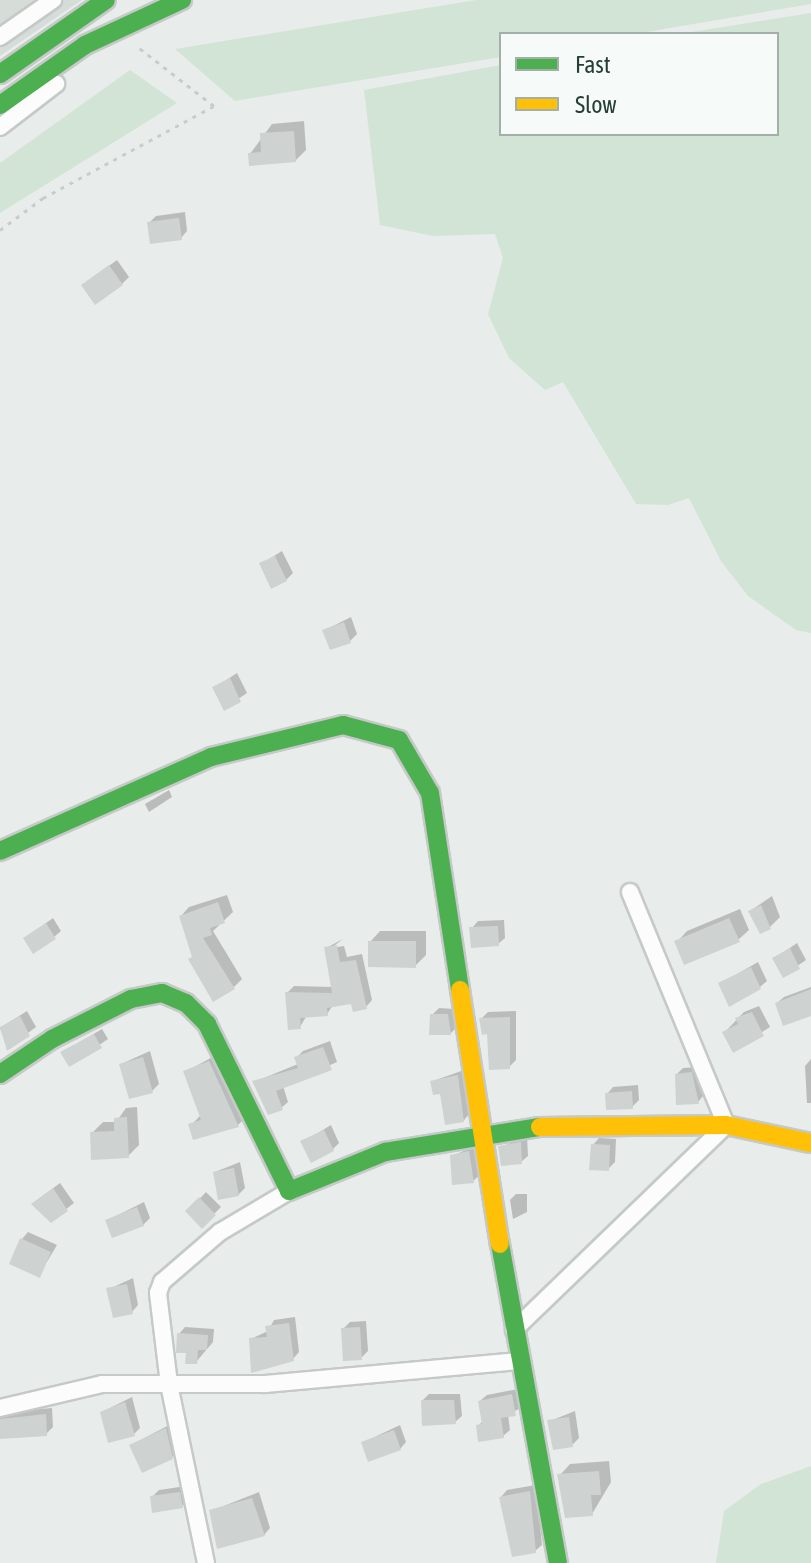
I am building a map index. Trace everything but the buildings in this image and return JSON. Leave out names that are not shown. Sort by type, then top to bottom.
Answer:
[{"type":"main road","points":[[0,74],[106,0]]},
{"type":"main road","points":[[0,105],[85,45],[180,1]]},
{"type":"main road","points":[[0,851],[211,757],[343,725],[399,740],[430,793],[519,1361],[558,1563]]},
{"type":"main road","points":[[0,1074],[52,1039],[131,999],[162,993],[186,1003],[207,1024],[289,1191],[385,1152],[482,1130],[619,1123],[726,1125],[811,1143]]},
{"type":"street","points":[[0,37],[53,0]]},
{"type":"street","points":[[0,127],[180,1]]},
{"type":"street","points":[[514,1330],[726,1125],[630,892]]},
{"type":"street","points":[[206,1563],[169,1384],[157,1303],[162,1282],[220,1232],[289,1191]]},
{"type":"street","points":[[0,1408],[102,1384],[265,1384],[519,1361]]},
{"type":"path","points":[[0,230],[43,198],[214,106],[126,37]]},
{"type":"shaded area","points":[[0,0],[82,0],[0,56]]},
{"type":"green space","points":[[476,0],[811,0],[811,4],[647,32],[499,32],[499,57],[235,101],[175,49]]},
{"type":"green space","points":[[811,13],[811,633],[796,630],[748,596],[721,561],[689,498],[668,505],[636,504],[563,382],[545,390],[509,358],[488,314],[503,258],[495,234],[433,236],[380,225],[364,90],[499,65],[499,136],[779,136],[779,32],[692,32]]},
{"type":"green space","points":[[130,70],[177,103],[0,213],[0,163]]},
{"type":"green space","points":[[811,1466],[811,1563],[716,1563],[724,1511],[761,1484]]},
{"type":"traffic: fast","points":[[0,74],[106,0]]},
{"type":"traffic: fast","points":[[0,105],[85,45],[182,0]]},
{"type":"traffic: fast","points":[[0,851],[211,757],[343,725],[399,740],[430,793],[460,990]]},
{"type":"traffic: fast","points":[[0,1074],[52,1039],[131,999],[162,993],[186,1003],[207,1024],[289,1191],[385,1152],[540,1127]]},
{"type":"traffic: fast","points":[[500,1244],[558,1563]]},
{"type":"traffic: slow","points":[[460,990],[500,1244]]},
{"type":"traffic: slow","points":[[540,1127],[726,1125],[811,1143]]}]
